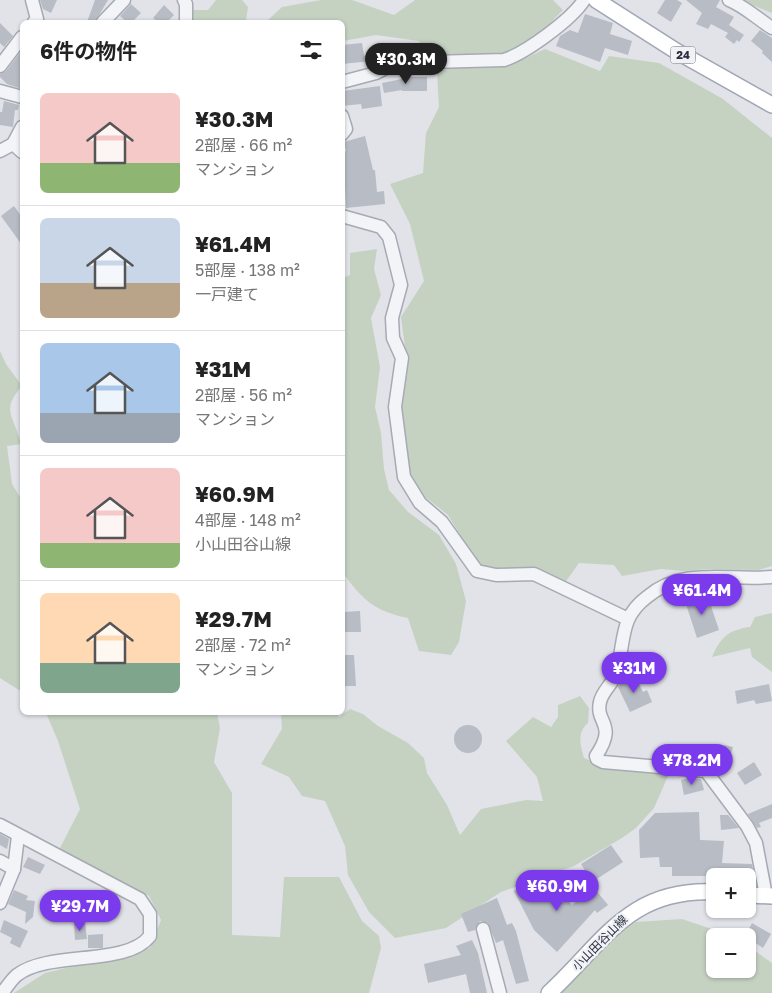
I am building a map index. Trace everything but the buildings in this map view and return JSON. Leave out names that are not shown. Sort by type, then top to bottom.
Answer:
[{"type":"main road","name":"24","points":[[596,0],[676,51],[772,105]]},
{"type":"main road","name":"小山田谷山線","points":[[548,993],[610,930],[641,907],[664,898],[683,894],[706,893]]},
{"type":"main road","points":[[756,895],[769,896]]},
{"type":"street","points":[[32,0],[37,18],[36,20]]},
{"type":"street","points":[[105,20],[124,0]]},
{"type":"street","points":[[184,0],[186,4],[186,20]]},
{"type":"street","points":[[345,81],[376,73],[395,63],[415,61],[491,61],[516,56],[537,43],[584,0]]},
{"type":"street","points":[[729,0],[737,3],[752,16],[772,28]]},
{"type":"street","points":[[0,66],[20,40]]},
{"type":"street","points":[[0,91],[20,96]]},
{"type":"street","points":[[0,150],[18,148]]},
{"type":"street","points":[[345,217],[381,227],[389,237],[401,285],[392,318],[393,338],[402,358],[394,407],[404,477],[420,503],[442,522],[477,571],[496,575],[534,574],[628,619]]},
{"type":"street","points":[[769,896],[756,843],[747,826],[706,771],[676,770],[603,762],[597,759],[596,756],[605,741],[606,726],[599,706],[600,699],[616,674],[628,619],[643,600],[656,590],[688,577],[772,577]]},
{"type":"street","points":[[0,825],[18,836],[131,892],[146,905],[152,928],[150,936],[139,945],[109,954],[31,967],[13,978],[2,993]]},
{"type":"street","points":[[0,903],[14,869],[18,836]]},
{"type":"street","points":[[0,861],[14,869]]},
{"type":"street","points":[[484,928],[500,993]]},
{"type":"green space","points":[[216,0],[242,0],[248,7],[246,20],[191,20],[193,10],[208,10]]},
{"type":"green space","points":[[321,0],[352,0],[394,15],[415,0],[553,0],[563,10],[539,34],[519,48],[490,55],[455,55],[422,53],[419,41],[376,35],[345,41],[345,20],[268,20],[282,7]]},
{"type":"green space","points":[[740,0],[772,0],[772,13]]},
{"type":"green space","points":[[545,49],[600,71],[609,56],[659,63],[723,99],[772,138],[772,566],[759,570],[709,569],[683,571],[661,569],[622,576],[614,565],[579,563],[564,584],[479,566],[448,515],[414,488],[401,435],[401,388],[407,363],[401,317],[424,281],[410,224],[390,184],[423,173],[426,133],[439,107],[437,71],[482,64],[511,65]]},
{"type":"green space","points":[[377,249],[374,269],[381,295],[371,318],[380,367],[375,407],[381,433],[384,469],[389,490],[408,512],[439,535],[456,564],[466,601],[459,642],[451,655],[419,651],[408,618],[386,612],[370,603],[345,575],[345,277],[350,275],[350,253]]},
{"type":"green space","points":[[0,351],[6,364],[20,383],[20,388],[15,394],[10,408],[20,444],[7,446],[12,484],[20,497],[20,691],[0,678]]},
{"type":"green space","points":[[772,613],[772,672],[752,657],[750,648],[712,657],[726,636],[736,630],[750,627],[755,617]]},
{"type":"green space","points":[[580,696],[589,708],[588,723],[582,730],[580,739],[584,758],[594,762],[668,776],[654,808],[636,828],[574,866],[501,892],[446,928],[395,938],[369,912],[348,875],[345,846],[325,801],[302,796],[289,777],[261,764],[282,729],[281,715],[338,715],[339,717],[345,715],[345,713],[350,709],[363,714],[378,726],[408,743],[424,758],[427,773],[447,805],[460,835],[481,809],[526,800],[543,801],[537,777],[506,741],[533,717],[551,727],[558,717],[558,705]]},
{"type":"green space","points":[[47,715],[217,715],[220,728],[214,762],[232,793],[232,935],[280,937],[284,877],[339,877],[362,921],[379,936],[381,948],[369,993],[14,993],[45,973],[150,948],[161,920],[149,896],[59,850],[80,809],[58,741]]},
{"type":"green space","points":[[682,919],[708,928],[706,928],[706,978],[756,978],[756,952],[772,963],[772,993],[559,993],[613,936],[636,922]]}]
